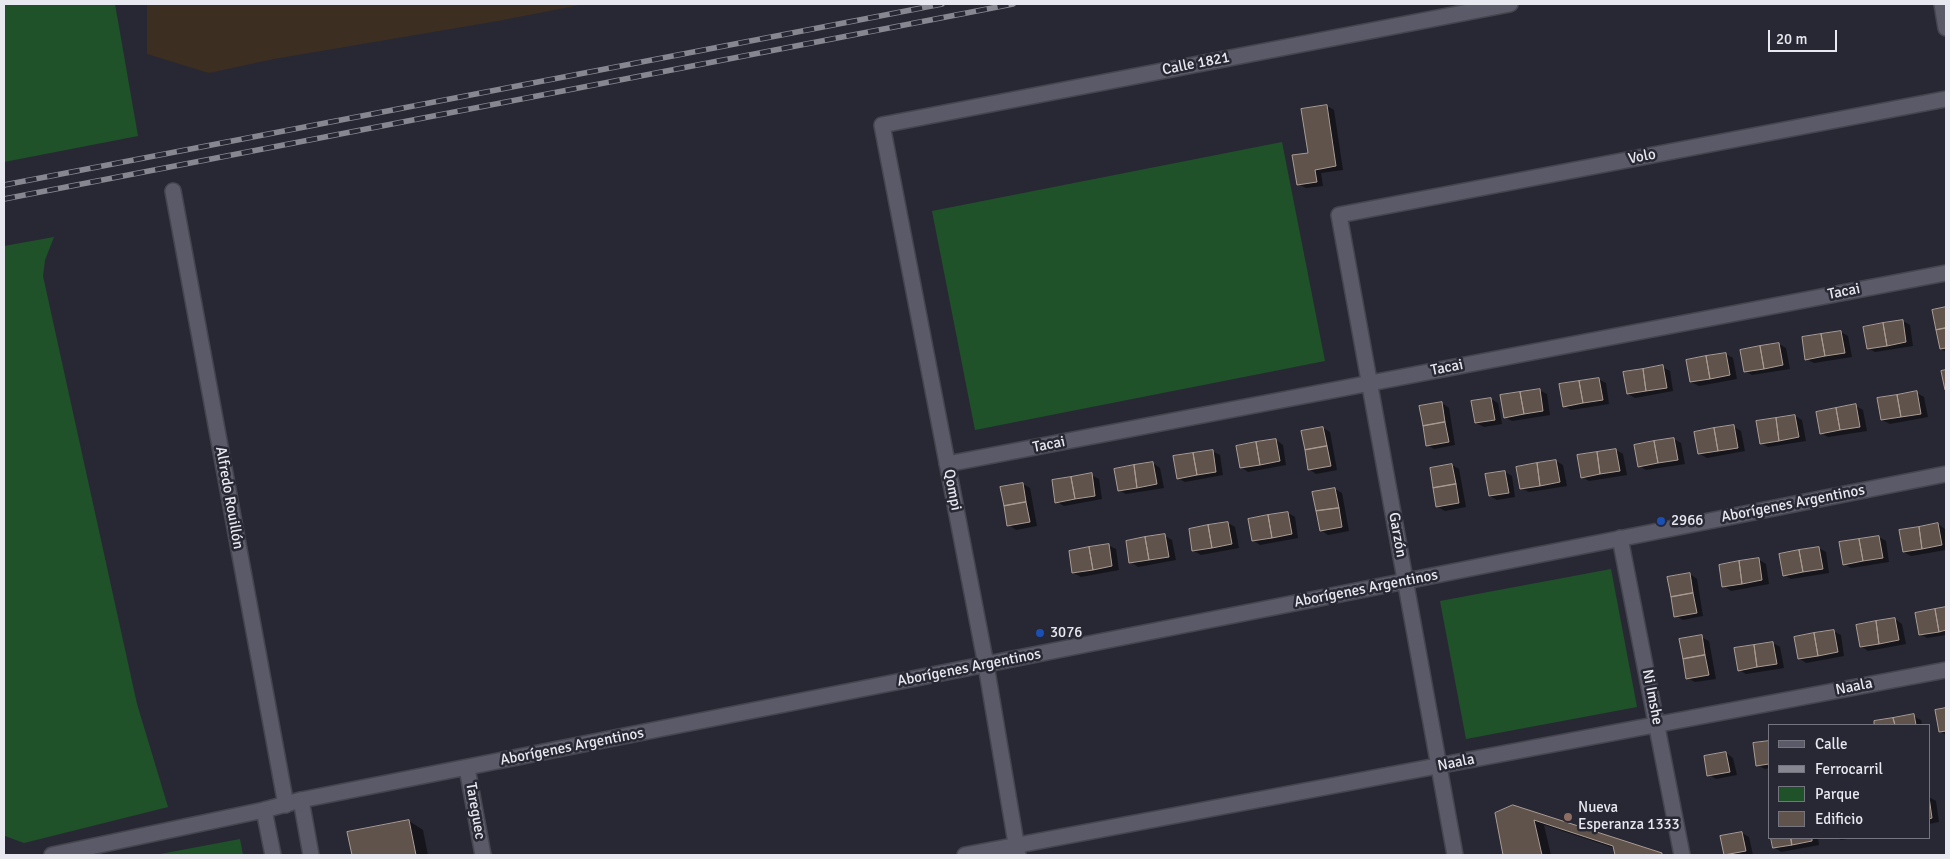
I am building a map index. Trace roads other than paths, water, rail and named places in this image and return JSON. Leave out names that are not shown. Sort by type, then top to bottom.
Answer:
[{"type":"street","name":"Calle 1821","points":[[882,125],[1510,4]]},
{"type":"street","points":[[1942,4],[1946,28]]},
{"type":"street","name":"Volo","points":[[1339,215],[1946,99]]},
{"type":"street","name":"Qompi","points":[[882,125],[986,665],[1018,850]]},
{"type":"street","name":"Alfredo Rouillón","points":[[173,191],[286,805]]},
{"type":"street","name":"Garzón","points":[[1339,215],[1455,855]]},
{"type":"street","name":"Tacai","points":[[947,464],[1946,273]]},
{"type":"street","name":"Aborígenes Argentinos","points":[[52,855],[80,852],[301,800],[1946,474]]},
{"type":"street","name":"Ni Imshe","points":[[1620,538],[1682,855]]},
{"type":"street","name":"Naala","points":[[965,855],[1018,850],[1439,766],[1946,670]]},
{"type":"street","name":"Tareguec","points":[[467,768],[483,855]]},
{"type":"street","points":[[301,800],[311,855]]},
{"type":"street","points":[[264,810],[273,855]]},
{"type":"railway","points":[[4,185],[942,4]]},
{"type":"railway","points":[[4,199],[1013,4]]},
{"type":"place","name":"2966","points":[[1661,521]]},
{"type":"place","name":"3076","points":[[1040,633]]},
{"type":"place","name":"Nueva Esperanza 1333","points":[[1568,817]]}]
